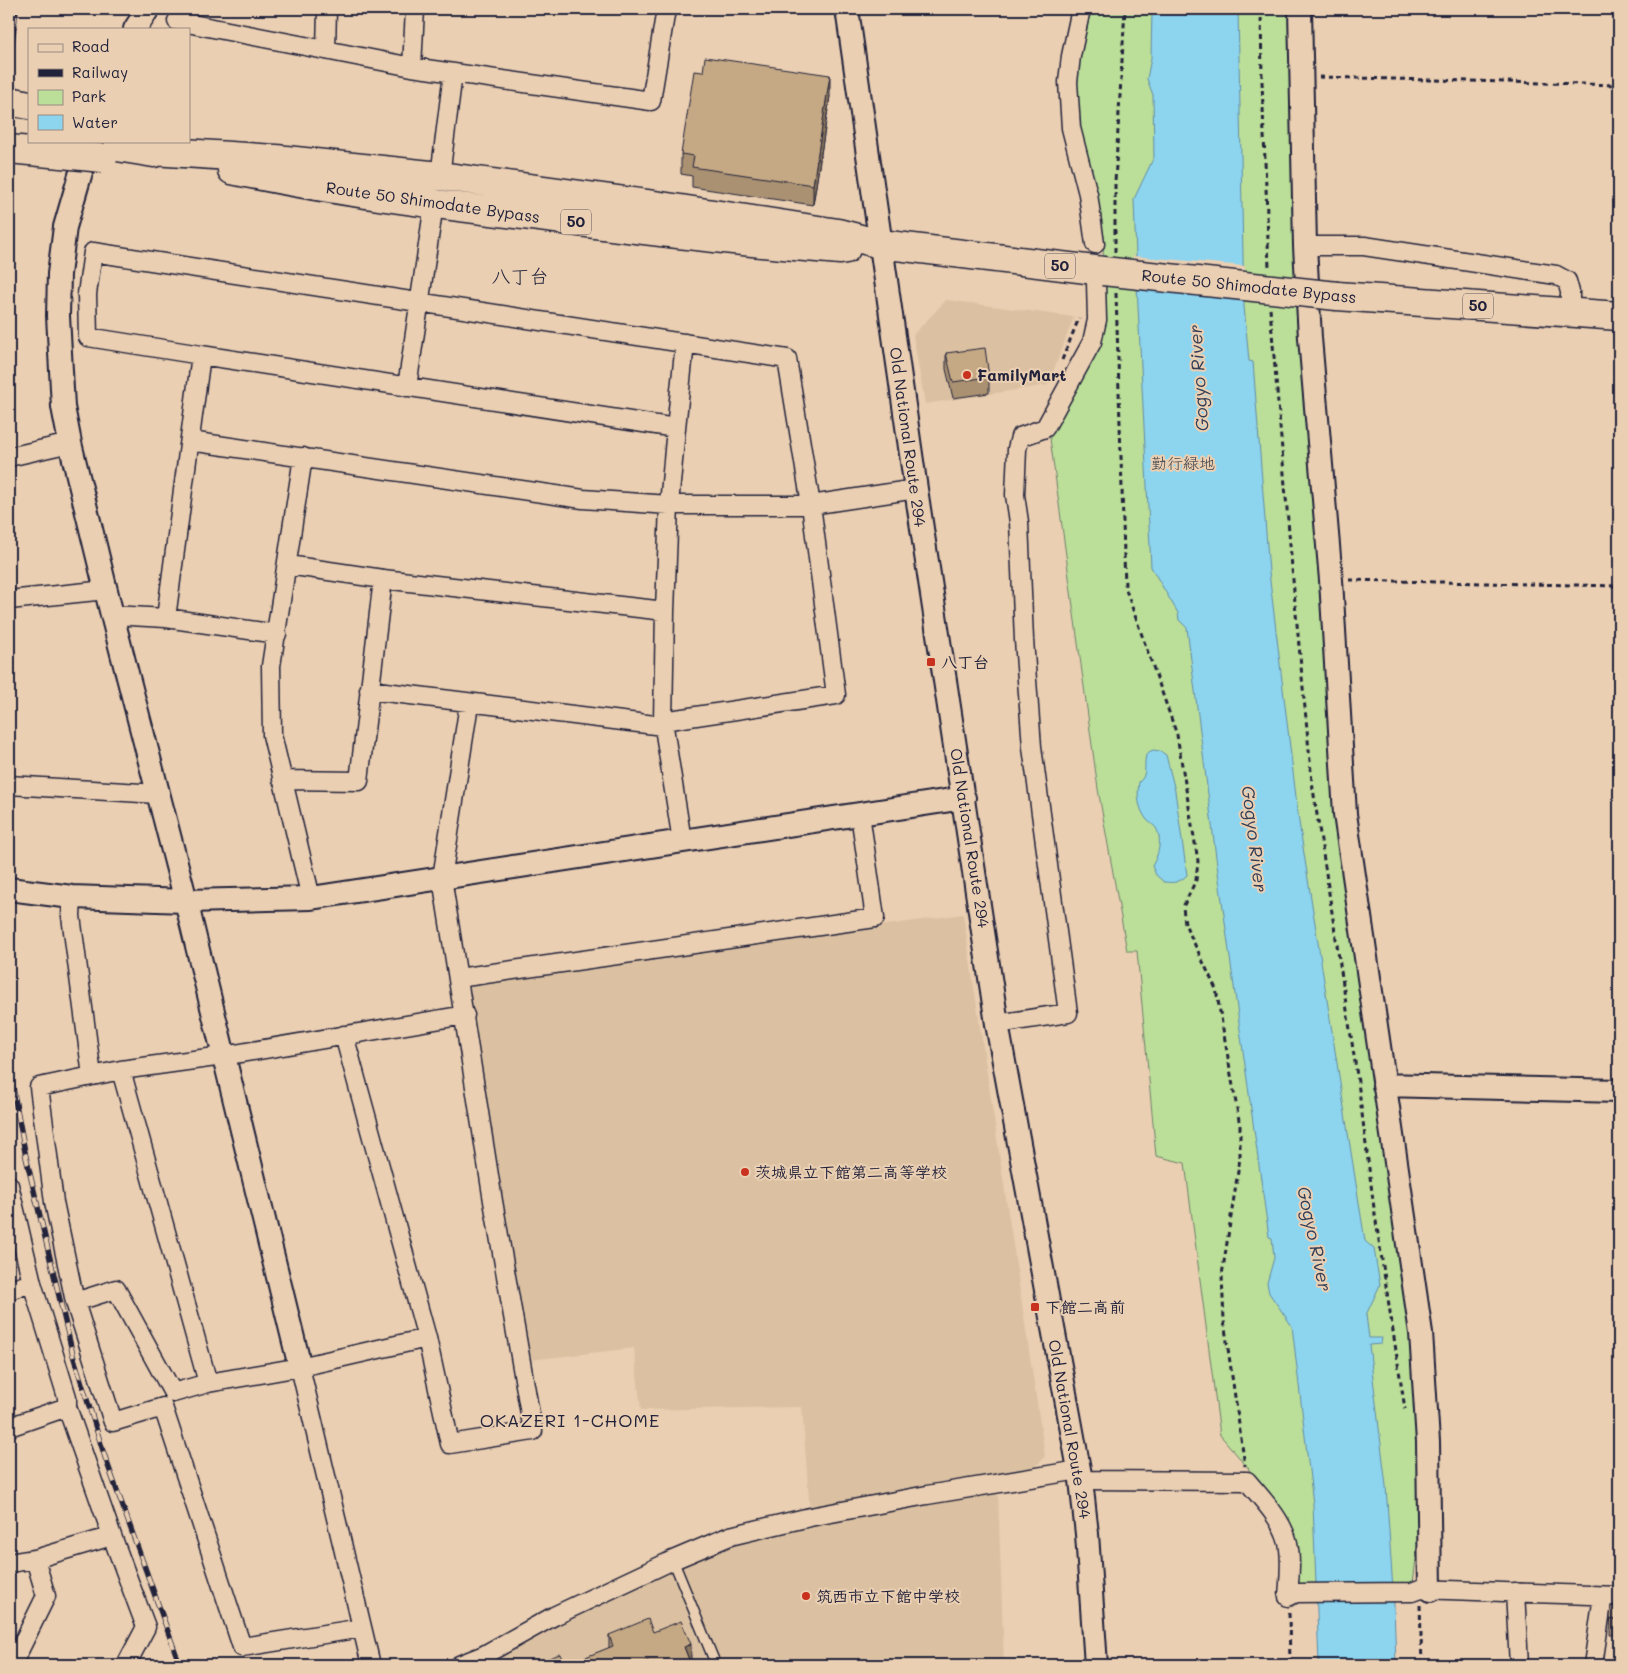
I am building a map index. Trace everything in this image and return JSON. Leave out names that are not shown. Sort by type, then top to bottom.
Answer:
[{"type":"highway","points":[[9,101],[28,105]]},
{"type":"highway","points":[[9,131],[28,134]]},
{"type":"highway","points":[[190,139],[274,169]]},
{"type":"highway","points":[[85,142],[110,149]]},
{"type":"highway","points":[[9,149],[110,149],[274,169]]},
{"type":"highway","name":"Route 50 Shimodate Bypass","points":[[274,169],[434,204],[753,244],[840,250],[880,244]]},
{"type":"highway","name":"Route 50 Shimodate Bypass","points":[[274,169],[440,176],[648,204],[838,233],[880,244],[1108,274],[1337,296],[1619,316]]},
{"type":"street","points":[[136,28],[148,9]]},
{"type":"street","points":[[326,50],[327,9]]},
{"type":"street","points":[[412,67],[415,9]]},
{"type":"street","points":[[177,21],[412,67],[651,101],[666,9]]},
{"type":"street","name":"Old National Route 294","points":[[847,9],[916,489],[998,1024],[1080,1475],[1087,1534],[1096,1665]]},
{"type":"street","points":[[1081,9],[1071,56],[1068,82],[1069,100],[1071,128],[1088,194],[1096,244]]},
{"type":"street","points":[[1300,9],[1305,246],[1310,338],[1331,580],[1345,814],[1421,1333],[1428,1442],[1421,1590]]},
{"type":"street","points":[[440,176],[453,73]]},
{"type":"street","points":[[110,149],[65,227],[59,274],[60,365],[63,407],[112,615],[186,901],[371,1665]]},
{"type":"street","points":[[407,386],[434,204]]},
{"type":"street","points":[[1305,246],[1364,246],[1556,275],[1568,281],[1570,313]]},
{"type":"street","points":[[369,690],[470,704],[664,724],[836,695],[811,505],[787,358],[93,252],[87,294],[88,337],[676,428]]},
{"type":"street","points":[[998,1024],[1068,1014],[1032,747],[1024,640],[1019,522],[1015,495],[1016,449],[1020,437],[1045,428],[1092,342],[1108,274]]},
{"type":"street","points":[[682,840],[664,724],[665,611],[669,505],[685,343]]},
{"type":"street","points":[[166,618],[201,355]]},
{"type":"street","points":[[190,441],[583,500],[669,505],[811,505],[916,489]]},
{"type":"street","points":[[9,457],[70,443]]},
{"type":"street","points":[[303,457],[288,565],[271,666],[272,735],[311,898]]},
{"type":"street","points":[[288,565],[665,611]]},
{"type":"street","points":[[282,780],[359,781],[383,578]]},
{"type":"street","points":[[9,600],[106,590]]},
{"type":"street","points":[[112,615],[166,618],[277,634]]},
{"type":"street","points":[[344,1035],[427,1338],[450,1444],[533,1431],[493,1201],[442,878],[470,704]]},
{"type":"street","points":[[9,785],[158,794]]},
{"type":"street","points":[[9,889],[72,897],[186,901],[311,898],[964,798]]},
{"type":"street","points":[[458,978],[875,918],[860,814]]},
{"type":"street","points":[[72,897],[71,916],[92,1076]]},
{"type":"street","points":[[427,1338],[300,1367],[208,1383],[113,1422],[75,1302],[54,1202],[39,1087],[121,1070],[223,1056],[464,1015]]},
{"type":"street","points":[[121,1070],[208,1383]]},
{"type":"street","points":[[1384,1085],[1619,1091]]},
{"type":"street","points":[[9,1185],[32,1283],[66,1397],[67,1407],[146,1627],[126,1665]]},
{"type":"street","points":[[9,1290],[32,1283]]},
{"type":"street","points":[[75,1302],[116,1289],[168,1400],[242,1648],[362,1628]]},
{"type":"street","points":[[9,1426],[67,1407]]},
{"type":"street","points":[[459,1665],[484,1655],[554,1616],[673,1560],[730,1536],[927,1495],[1080,1475],[1247,1481],[1276,1516],[1288,1541],[1292,1595],[1421,1590],[1611,1596],[1593,1665]]},
{"type":"street","points":[[9,1563],[35,1559],[112,1536]]},
{"type":"street","points":[[12,1665],[46,1596],[35,1559]]},
{"type":"street","points":[[1515,1592],[1519,1665]]},
{"type":"lane","points":[[673,1560],[716,1665]]},
{"type":"path","points":[[1125,9],[1108,274],[1125,587],[1177,734],[1198,861],[1196,880],[1183,907],[1185,924],[1216,989],[1240,1126],[1240,1158],[1222,1276],[1224,1321],[1247,1481]]},
{"type":"path","points":[[1301,76],[1619,85]]},
{"type":"path","points":[[1331,580],[1619,586]]},
{"type":"path","points":[[1421,1590],[1422,1665]]},
{"type":"path","points":[[1290,1665],[1292,1595]]},
{"type":"shaded area","points":[[946,300],[1074,317],[1048,385],[925,404],[913,335]]},
{"type":"shaded area","name":"茨城県立下館第二高等学校","points":[[963,914],[1045,1456],[1030,1473],[810,1512],[802,1407],[641,1410],[634,1348],[513,1362],[467,995],[473,985]]},
{"type":"shaded area","name":"筑西市立下館中学校","points":[[998,1491],[1004,1665],[474,1665],[558,1621],[731,1541],[805,1524]]},
{"type":"green space","name":"勤行緑地","points":[[1088,9],[1292,9],[1297,252],[1416,1379],[1419,1532],[1413,1584],[1304,1587],[1297,1582],[1297,1543],[1291,1526],[1282,1512],[1252,1481],[1249,1469],[1220,1435],[1185,1163],[1156,1156],[1137,951],[1127,951],[1098,789],[1049,431],[1099,347],[1104,238],[1099,204],[1077,126],[1075,87]]},
{"type":"water","name":"Gogyo River","points":[[1152,9],[1238,9],[1244,306],[1249,361],[1253,362],[1269,572],[1299,822],[1365,1241],[1374,1249],[1380,1285],[1366,1315],[1369,1338],[1382,1338],[1381,1344],[1369,1345],[1386,1486],[1396,1665],[1319,1665],[1313,1504],[1292,1326],[1269,1293],[1267,1283],[1274,1258],[1272,1238],[1269,1237],[1217,865],[1187,628],[1179,620],[1178,613],[1151,567],[1134,199],[1154,157],[1153,95],[1147,79],[1151,58]]},
{"type":"water","points":[[1153,750],[1160,751],[1166,755],[1175,791],[1187,875],[1181,880],[1174,882],[1164,882],[1156,875],[1152,866],[1158,853],[1158,833],[1156,828],[1147,820],[1139,802],[1139,782],[1144,776],[1147,753]]},
{"type":"pier","points":[[1133,256],[1245,266],[1246,296],[1134,284]]},
{"type":"building","points":[[705,57],[830,75],[813,185],[692,167],[694,156],[681,154],[694,71],[703,72]]},
{"type":"building","points":[[985,348],[989,377],[953,382],[946,353]]},
{"type":"building","points":[[1611,1606],[1619,1606],[1619,1620],[1610,1619]]},
{"type":"building","points":[[648,1619],[653,1632],[681,1621],[691,1644],[684,1647],[691,1665],[650,1665],[648,1661],[638,1665],[566,1665],[613,1646],[609,1635]]},
{"type":"building","points":[[560,1654],[565,1665],[543,1665],[541,1661]]},
{"type":"railway","points":[[9,69],[16,9]]},
{"type":"railway","points":[[9,1067],[26,1157],[73,1355],[105,1457],[180,1665]]},
{"type":"place","name":"FamilyMart","points":[[967,375]]},
{"type":"place","name":"八丁台","points":[[931,662]]},
{"type":"place","name":"茨城県立下館第二高等学校","points":[[745,1172]]},
{"type":"place","name":"下館二高前","points":[[1035,1307]]},
{"type":"place","name":"筑西市立下館中学校","points":[[806,1596]]},
{"type":"district","name":"八丁台","points":[[520,276]]},
{"type":"district","name":"OKAZERI 1-CHOME","points":[[570,1421]]}]
